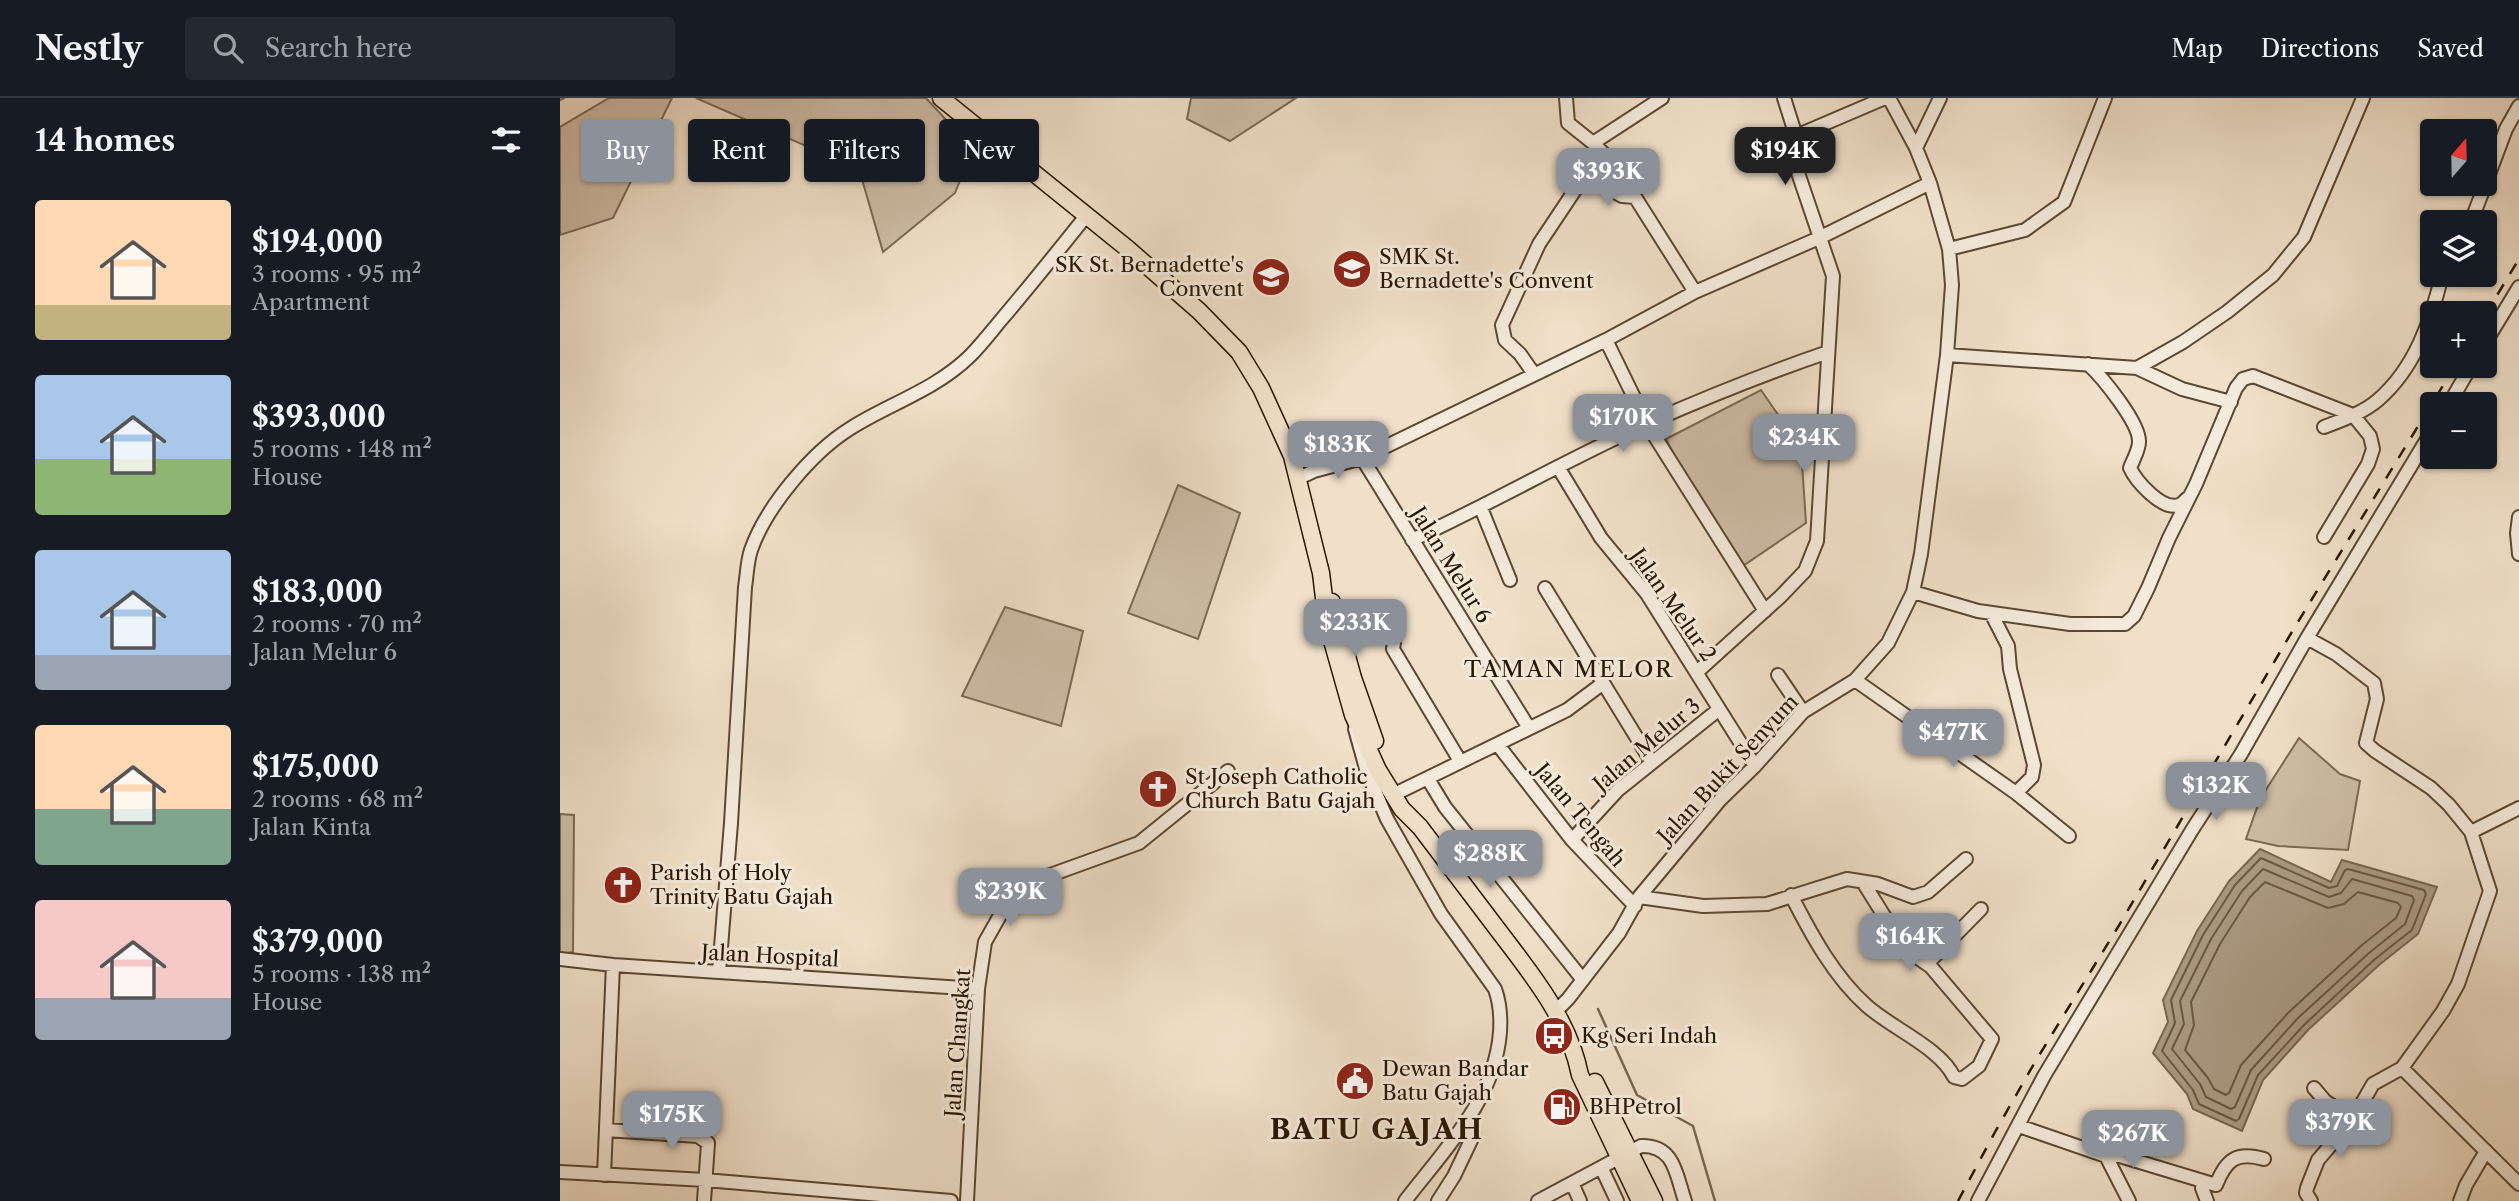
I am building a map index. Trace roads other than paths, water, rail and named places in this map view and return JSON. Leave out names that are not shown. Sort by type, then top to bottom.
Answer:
[{"type":"main road","points":[[941,98],[1128,249],[1199,311],[1239,352],[1261,388],[1292,456],[1321,573],[1370,744],[1402,809],[1420,827],[1526,966],[1556,1011],[1576,1054],[1580,1075],[1625,1156],[1654,1201]]},
{"type":"main road","points":[[1321,573],[1327,623],[1353,715],[1401,790],[1420,827]]},
{"type":"main road","points":[[1625,1156],[1640,1201]]},
{"type":"street","points":[[1566,98],[1569,123],[1603,153],[1635,197],[1695,292]]},
{"type":"street","points":[[1593,143],[1662,98]]},
{"type":"street","points":[[1784,98],[1796,136]]},
{"type":"street","points":[[1697,672],[1805,571],[1817,541],[1833,276],[1793,158],[1792,143],[1796,136],[1887,98]]},
{"type":"street","name":"Jalan Bukit Senyum","points":[[1556,1011],[1569,999],[1619,933],[1637,901],[1720,800],[1755,766],[1803,712],[1855,680],[1888,643],[1913,592],[1921,554],[1947,355],[1952,285],[1949,249],[1930,183],[1916,148],[1887,98]]},
{"type":"street","points":[[1916,148],[1940,98]]},
{"type":"street","points":[[2137,368],[2183,342],[2227,312],[2273,275],[2304,237],[2363,98]]},
{"type":"street","points":[[1949,249],[2025,230],[2064,202],[2104,99]]},
{"type":"street","points":[[2476,210],[2506,129],[2519,106]]},
{"type":"street","points":[[1534,374],[1520,354],[1505,340],[1502,325],[1539,244],[1577,187],[1607,160]]},
{"type":"street","points":[[1587,177],[1622,196],[1635,197]]},
{"type":"street","points":[[1298,478],[1358,459],[1606,340],[1695,292],[1819,238],[1930,183]]},
{"type":"street","points":[[719,972],[732,823],[745,587],[748,563],[756,538],[769,513],[803,470],[832,442],[851,428],[926,390],[969,357],[1029,288],[1086,216]]},
{"type":"street","points":[[2497,323],[2519,286]]},
{"type":"street","points":[[2324,427],[2353,415],[2378,400],[2415,356],[2439,287]]},
{"type":"street","points":[[1606,340],[1647,424],[1765,611]]},
{"type":"street","points":[[1412,540],[1647,424],[1772,371],[1828,352]]},
{"type":"street","points":[[1947,355],[2137,368],[2182,389],[2231,402]]},
{"type":"street","points":[[2088,364],[2104,380],[2137,431],[2140,442],[2130,468],[2134,478],[2146,491],[2168,506],[2178,505],[2189,497]]},
{"type":"street","points":[[2104,380],[2108,365]]},
{"type":"street","points":[[1913,592],[1991,612],[2070,624],[2125,624],[2134,616],[2231,402],[2243,379],[2253,376],[2353,415],[2370,436],[2373,449],[2368,464],[2324,537]]},
{"type":"street","points":[[1980,1200],[2044,1076],[2192,830],[2241,754],[2307,638],[2420,451]]},
{"type":"street","name":"Jalan Melur 6","points":[[1358,459],[1412,540],[1529,728]]},
{"type":"street","name":"Jalan Melur 2","points":[[1558,467],[1601,538],[1647,594],[1755,766]]},
{"type":"street","points":[[1481,508],[1510,580]]},
{"type":"street","points":[[2519,517],[2519,554]]},
{"type":"street","points":[[1545,588],[1651,761]]},
{"type":"street","points":[[1991,612],[2008,646],[2010,669],[2035,765],[2032,777],[2017,793]]},
{"type":"street","points":[[2307,638],[2336,654],[2374,683],[2377,699],[2366,743],[2431,788],[2471,832],[2490,891],[2458,984],[2443,1011],[2402,1068],[2373,1084],[2353,1119],[2318,1160],[2306,1192],[2311,1201]]},
{"type":"street","points":[[1394,642],[1393,649],[1460,761]]},
{"type":"street","points":[[1778,675],[1803,712]]},
{"type":"street","points":[[1855,680],[2017,793],[2069,836]]},
{"type":"street","points":[[1401,790],[1567,710],[1602,684]]},
{"type":"street","name":"Jalan Melur 3","points":[[1572,840],[1618,790],[1718,710]]},
{"type":"street","points":[[1353,715],[1367,772],[1387,819],[1441,914],[1495,989],[1499,999],[1500,1019],[1495,1064],[1489,1083],[1471,1115],[1405,1201]]},
{"type":"street","points":[[1367,772],[1370,744]]},
{"type":"street","name":"Jalan Tengah","points":[[1498,745],[1572,840],[1637,901]]},
{"type":"street","name":"Jalan Changkat","points":[[967,1201],[978,989],[985,942],[1012,894],[1020,886],[1139,843],[1228,771]]},
{"type":"street","points":[[1428,779],[1445,807],[1583,980]]},
{"type":"street","points":[[2471,832],[2519,808]]},
{"type":"street","points":[[1637,901],[1703,906],[1767,904],[1847,879],[1878,884],[1913,897],[1927,892],[1966,859]]},
{"type":"street","points":[[1791,895],[1808,929],[1851,989],[1886,1020],[1937,1055],[1948,1065],[1954,1077],[1962,1079],[1979,1066],[1992,1039],[1927,964],[1904,948],[1863,882]]},
{"type":"street","points":[[1927,964],[1981,909]]},
{"type":"street","name":"Jalan Hospital","points":[[560,959],[613,965],[978,989]]},
{"type":"street","points":[[604,1175],[613,965]]},
{"type":"street","points":[[2402,1068],[2519,1184]]},
{"type":"street","points":[[2314,1088],[2325,1101],[2353,1119]]},
{"type":"street","points":[[1438,1201],[1454,1176],[1474,1134],[1471,1115]]},
{"type":"street","points":[[2019,1126],[2106,1156],[2120,1156],[2216,1185],[2223,1167],[2230,1161],[2251,1155],[2264,1159]]},
{"type":"street","points":[[606,1130],[704,1138],[708,1143],[704,1201]]},
{"type":"street","points":[[1538,1201],[1602,1169],[1640,1146],[1653,1146],[1664,1152],[1673,1163],[1685,1201]]},
{"type":"street","points":[[2460,1201],[2486,1151]]},
{"type":"street","points":[[2106,1156],[2129,1201]]},
{"type":"street","points":[[1602,1169],[1617,1201]]},
{"type":"street","points":[[560,1172],[705,1180],[951,1201]]},
{"type":"street","points":[[2205,1182],[2202,1188],[2207,1201]]},
{"type":"street","points":[[1572,1183],[1580,1201]]},
{"type":"water","points":[[2260,849],[2331,882],[2342,860],[2437,887],[2418,934],[2379,965],[2308,1030],[2263,1080],[2242,1131],[2193,1109],[2187,1094],[2153,1053],[2168,1022],[2163,1000],[2197,931],[2229,881]]},
{"type":"waterway","points":[[560,100],[564,98]]},
{"type":"waterway","points":[[1598,1009],[1637,1095],[1693,1126],[1715,1201]]},
{"type":"railway","points":[[2494,301],[2519,259]]},
{"type":"railway","points":[[1958,1201],[2035,1062],[2293,630],[2448,378]]},
{"type":"place","name":"SMK St. Bernadette's Convent","points":[[1352,269]]},
{"type":"place","name":"SK St. Bernadette's Convent","points":[[1271,277]]},
{"type":"place","name":"St Joseph Catholic Church Batu Gajah","points":[[1158,789]]},
{"type":"place","name":"Parish of Holy Trinity Batu Gajah","points":[[623,885]]},
{"type":"place","name":"Kg Seri Indah","points":[[1554,1036]]},
{"type":"place","name":"Dewan Bandar Batu Gajah","points":[[1355,1081]]},
{"type":"place","name":"BHPetrol","points":[[1562,1107]]},
{"type":"district","name":"TAMAN MELOR","points":[[1569,669]]},
{"type":"district","name":"BATU GAJAH","points":[[1377,1129]]}]
